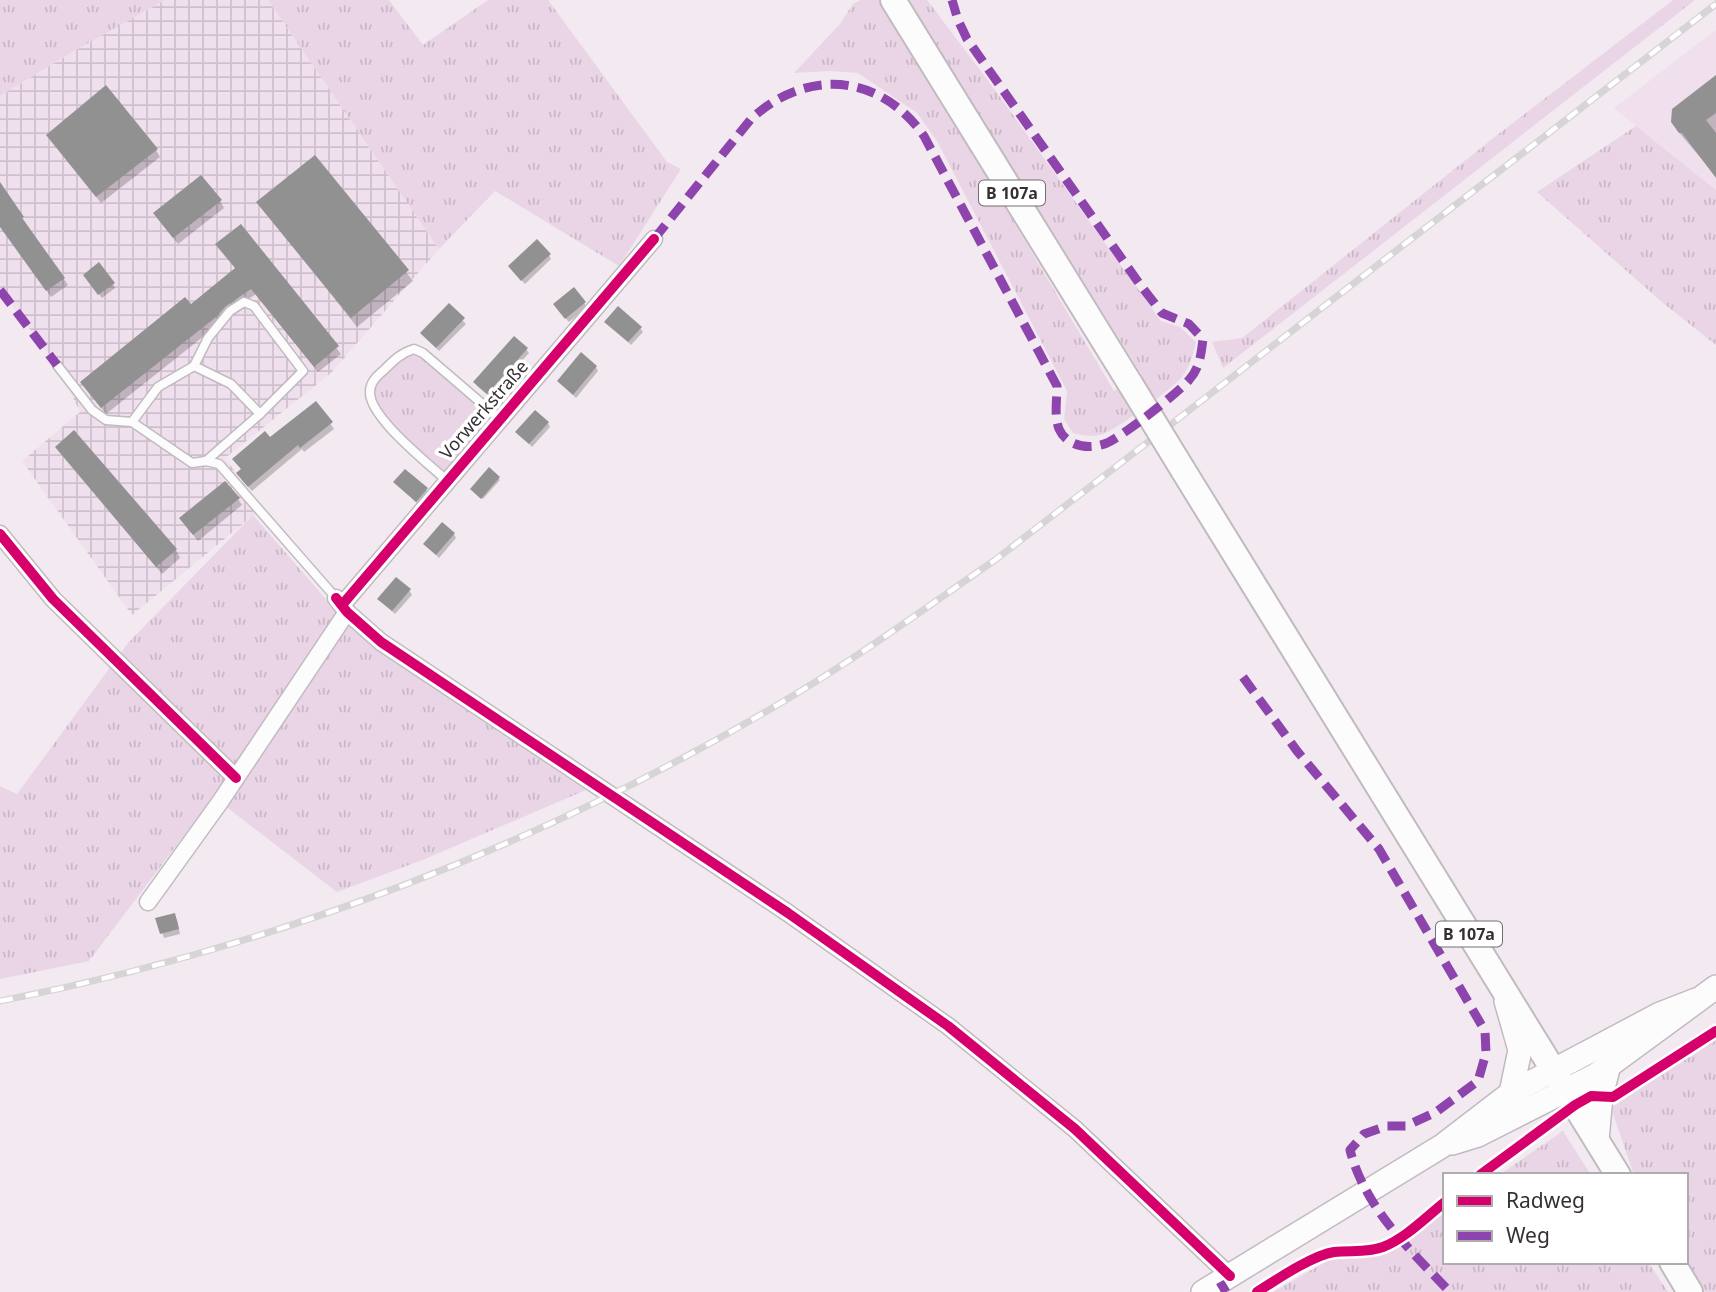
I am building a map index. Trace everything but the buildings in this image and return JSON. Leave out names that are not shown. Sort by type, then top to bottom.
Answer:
[{"type":"main road","name":"B 107a","points":[[893,0],[1617,1173]]},
{"type":"main road","points":[[1203,1292],[1442,1146],[1511,1093],[1609,1065],[1716,987]]},
{"type":"main road","points":[[1502,988],[1520,1050],[1511,1093]]},
{"type":"main road","points":[[1442,1146],[1478,1135],[1660,1014],[1696,1000]]},
{"type":"main road","points":[[1597,1140],[1601,1096],[1609,1065]]},
{"type":"main road","points":[[1673,1264],[1690,1292]]},
{"type":"street","name":"Vorwerkstraße","points":[[148,902],[236,778],[341,605],[654,239]]},
{"type":"street","points":[[0,534],[54,599],[236,778]]},
{"type":"street","points":[[341,605],[381,642],[788,913],[948,1026],[1075,1129],[1230,1276]]},
{"type":"lane","points":[[132,422],[158,387],[194,366],[208,338],[230,311],[244,302],[254,306],[303,371],[260,414],[206,461]]},
{"type":"lane","points":[[446,480],[384,421],[372,405],[370,392],[373,380],[401,353],[414,349],[423,353],[500,419]]},
{"type":"lane","points":[[57,365],[93,410],[106,420],[132,422],[192,463],[206,461],[219,464],[341,605]]},
{"type":"lane","points":[[194,366],[231,384],[260,414]]},
{"type":"shaded area","points":[[165,0],[268,0],[439,249],[331,373],[225,458],[262,508],[132,615],[22,461],[80,412],[57,365],[0,290],[0,96]]},
{"type":"shaded area","points":[[1716,30],[1716,190],[1614,108]]},
{"type":"green space","points":[[0,0],[165,0],[0,96]]},
{"type":"green space","points":[[268,0],[389,0],[423,45],[488,0],[548,0],[667,162],[681,169],[619,266],[495,191],[439,249]]},
{"type":"green space","points":[[861,0],[882,0],[1114,391],[1141,374],[908,0],[927,0],[1161,321],[1180,327],[1196,342],[1189,365],[1181,378],[1155,400],[1107,432],[1093,436],[1073,433],[1064,419],[1067,391],[937,141],[917,113],[858,73],[794,73],[840,24],[853,4]]},
{"type":"green space","points":[[1673,0],[1695,0],[1223,368],[1212,342],[1242,338],[1496,136]]},
{"type":"green space","points":[[1636,126],[1716,190],[1716,345],[1663,303],[1537,192]]},
{"type":"green space","points":[[414,349],[500,419],[446,480],[372,406],[373,380]]},
{"type":"green space","points":[[253,515],[337,612],[223,784],[89,961],[0,979],[0,786],[17,794],[128,643]]},
{"type":"green space","points":[[347,625],[408,671],[586,790],[425,859],[337,892],[225,806]]},
{"type":"green space","points":[[1716,1037],[1716,1292],[1705,1292],[1688,1264],[1688,1173],[1633,1173],[1611,1108]]},
{"type":"green space","points":[[1563,1131],[1590,1173],[1502,1173]]},
{"type":"green space","points":[[1443,1213],[1443,1264],[1649,1264],[1668,1292],[1273,1292],[1334,1257],[1386,1251]]},
{"type":"railway","points":[[0,1001],[104,978],[206,951],[308,920],[408,884],[603,799],[789,698],[995,560],[1716,4]]},
{"type":"marked path","points":[[654,239],[751,119],[772,103],[795,91],[818,85],[864,89],[886,100],[906,115],[924,136],[1057,386],[1057,419],[1059,429],[1067,440],[1086,446],[1107,443],[1162,404],[1196,371],[1203,339],[1189,324],[1162,313],[1141,286],[967,39],[952,0]]},
{"type":"marked path","points":[[0,290],[57,365]]},
{"type":"marked path","points":[[1243,677],[1297,751],[1379,849],[1485,1031],[1486,1053],[1478,1081],[1436,1112],[1406,1126],[1387,1126],[1364,1134],[1350,1150],[1366,1191],[1378,1209],[1405,1244],[1450,1292]]},
{"type":"marked path","points":[[1220,1282],[1226,1292]]},
{"type":"cycle path","points":[[342,605],[654,239]]},
{"type":"cycle path","points":[[0,534],[53,599],[236,778]]},
{"type":"cycle path","points":[[336,598],[347,612],[381,642],[788,913],[948,1026],[1075,1129],[1230,1276]]},
{"type":"cycle path","points":[[1483,1173],[1575,1105],[1591,1096],[1613,1097],[1716,1031]]},
{"type":"cycle path","points":[[1257,1292],[1325,1254],[1383,1247],[1408,1233],[1443,1204]]}]
